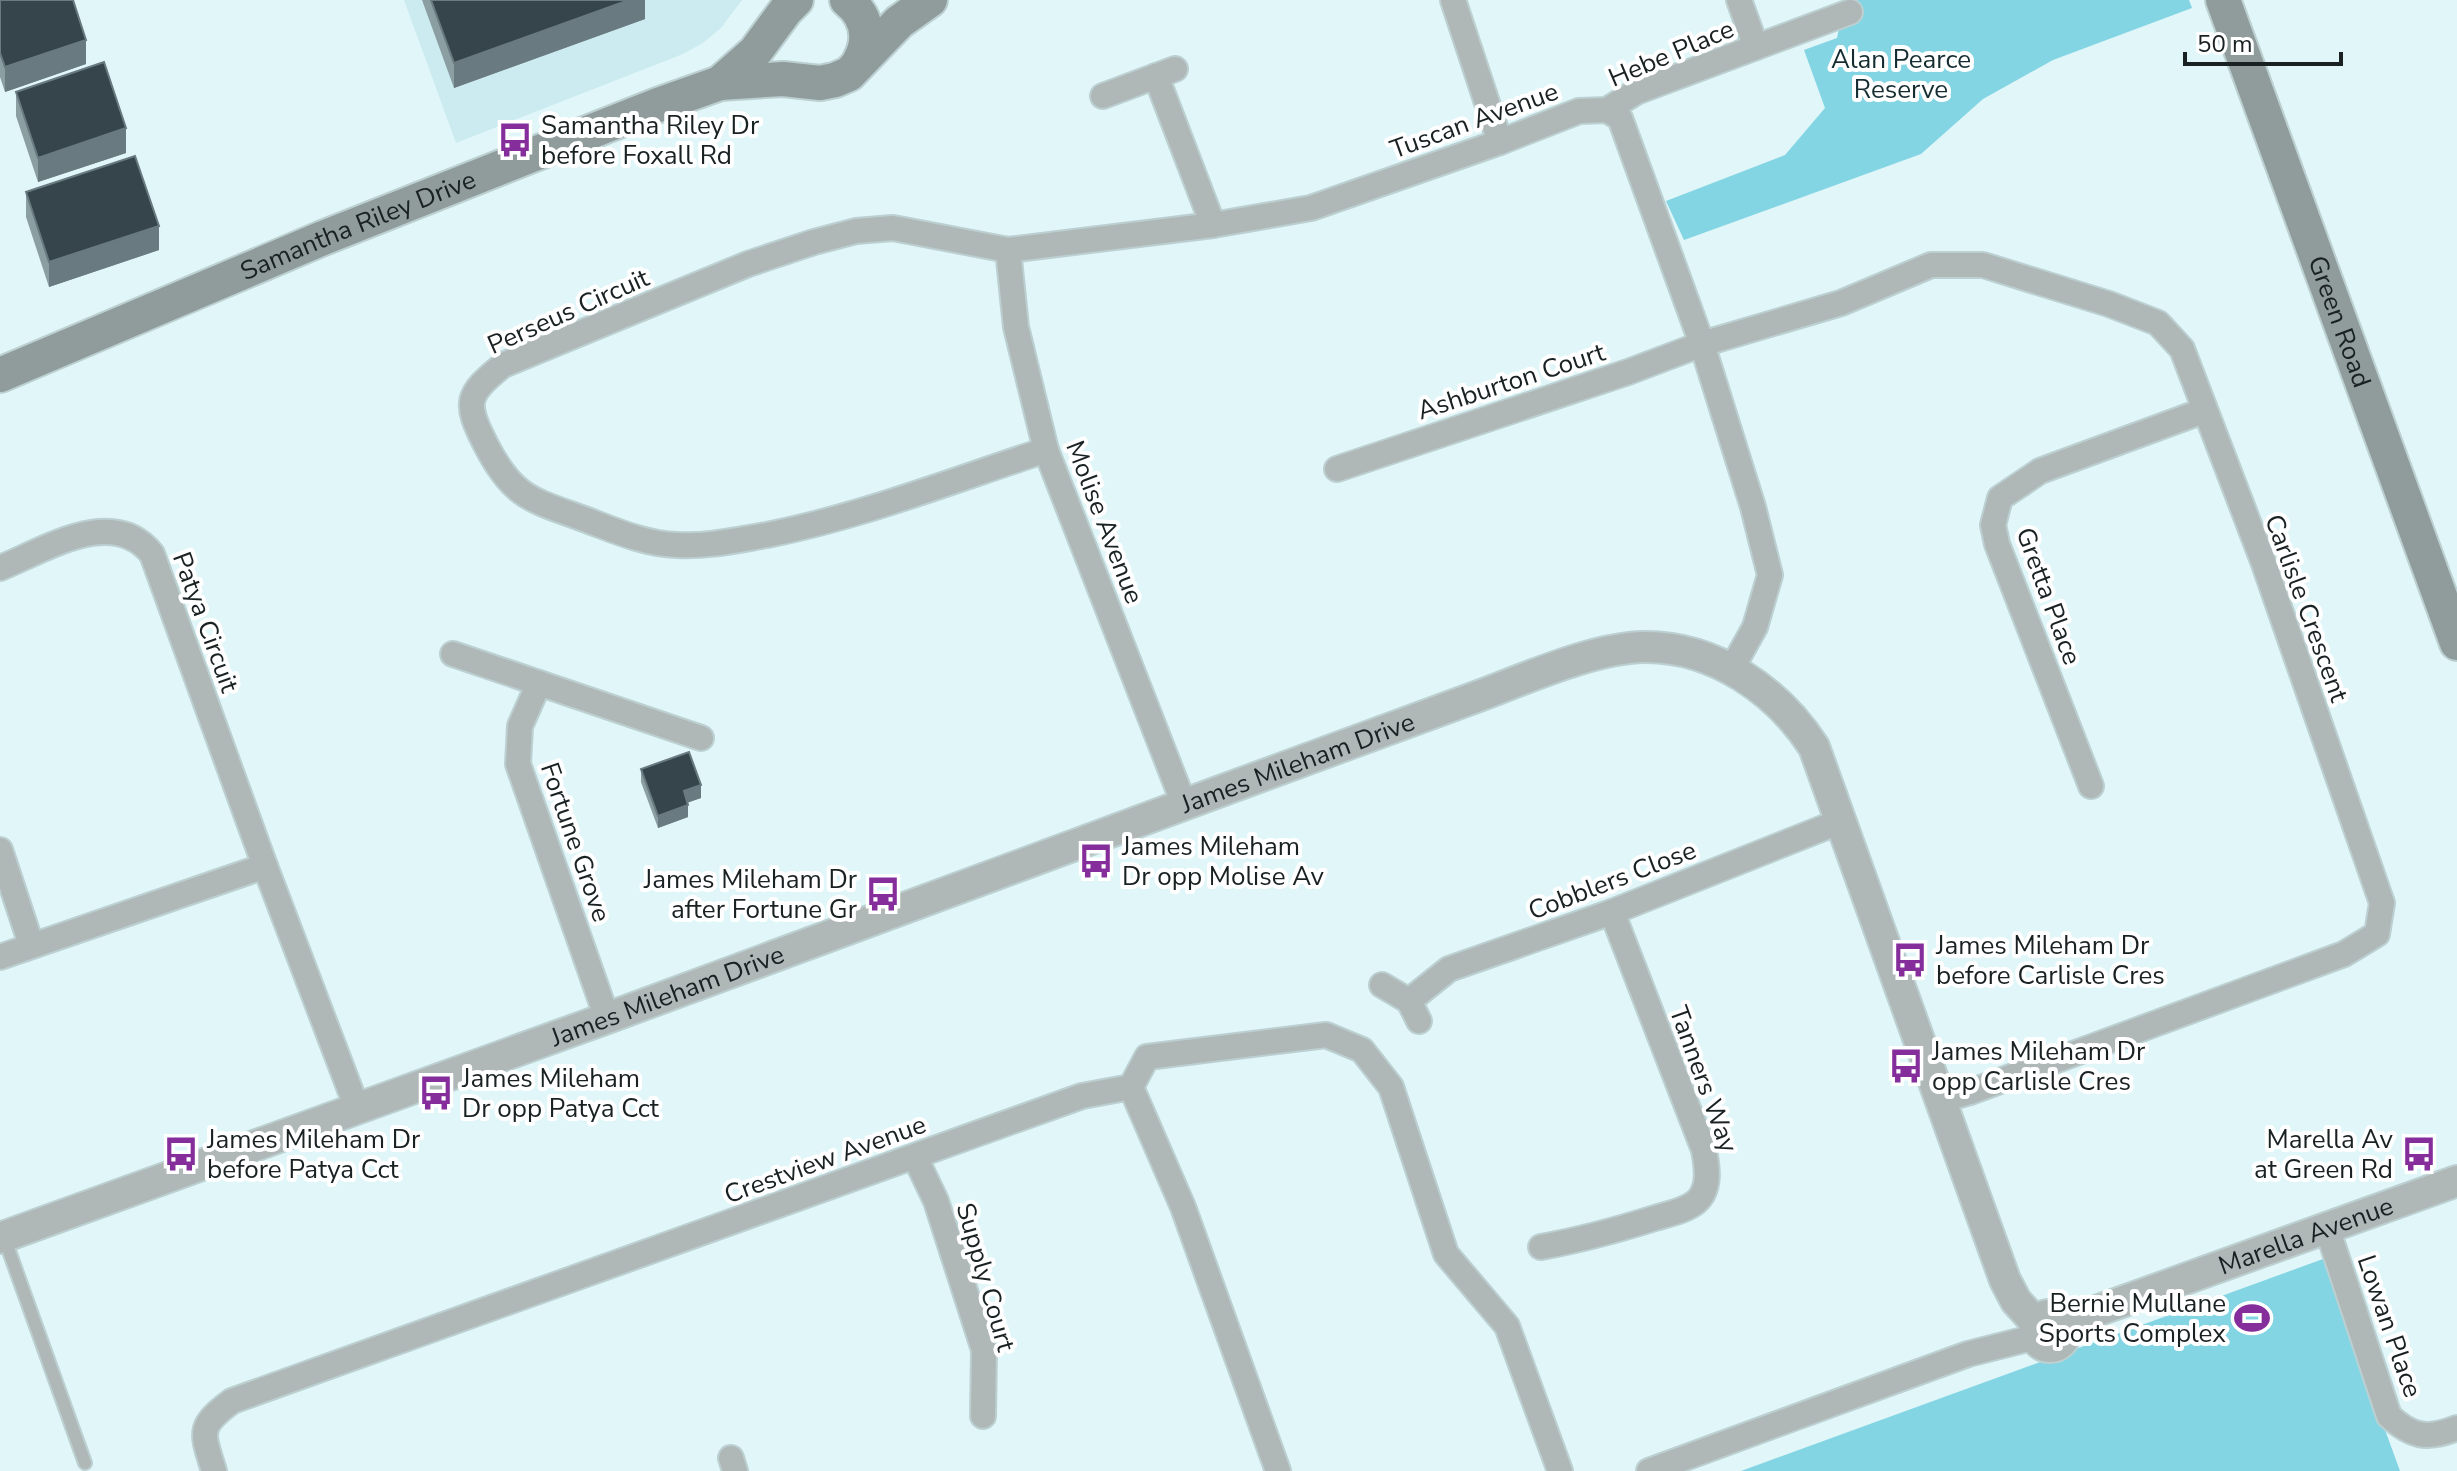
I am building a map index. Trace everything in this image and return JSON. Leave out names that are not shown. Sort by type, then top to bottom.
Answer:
[{"type":"main road","points":[[847,0],[859,12],[865,26],[866,48],[859,62]]},
{"type":"main road","name":"Samantha Riley Drive","points":[[788,11],[776,38],[782,60],[792,72],[820,83],[849,74],[899,22],[930,0]]},
{"type":"main road","name":"Green Road","points":[[2223,0],[2457,643]]},
{"type":"main road","name":"Green Road","points":[[2246,0],[2457,579]]},
{"type":"main road","name":"Samantha Riley Drive","points":[[720,83],[740,67],[788,11]]},
{"type":"main road","name":"Samantha Riley Drive","points":[[0,375],[323,238],[658,105],[720,83],[805,79]]},
{"type":"street","points":[[1453,0],[1500,142]]},
{"type":"street","name":"Hebe Place","points":[[1739,0],[1756,47]]},
{"type":"street","name":"Hebe Place","points":[[1607,110],[1636,92],[1850,12]]},
{"type":"street","points":[[1103,96],[1166,73],[1213,225]]},
{"type":"street","points":[[1607,110],[1620,118],[1702,344],[1745,478],[1770,575],[1755,627],[1731,670]]},
{"type":"street","name":"Tuscan Avenue","points":[[1008,250],[1213,225],[1311,208],[1579,111],[1607,110]]},
{"type":"street","name":"Perseus Circuit","points":[[1008,250],[893,228],[856,231],[814,242],[748,264],[503,365],[478,385],[470,401],[477,428],[493,459],[505,478],[527,498],[647,542],[678,545],[726,543],[823,524],[1046,450]]},
{"type":"street","name":"Molise Avenue","points":[[1008,250],[1016,327],[1046,450],[1184,804]]},
{"type":"street","name":"Carlisle Crescent","points":[[1702,344],[1841,303],[1931,265],[1983,265],[2109,304],[2158,323],[2182,349],[2203,411],[2263,561],[2382,903],[2377,934],[2344,954],[1942,1100]]},
{"type":"street","name":"Ashburton Court","points":[[1337,469],[1628,372],[1702,344]]},
{"type":"street","name":"Gretta Place","points":[[2091,786],[1997,544],[1993,525],[2000,498],[2040,471],[2203,411]]},
{"type":"street","name":"Patya Circuit","points":[[0,568],[79,537],[106,530],[129,535],[152,554],[357,1108]]},
{"type":"street","name":"James Mileham Drive","points":[[2,1238],[607,1018],[1047,853],[1607,651],[1663,647],[1707,659],[1757,684],[1804,731],[1823,767],[2005,1280],[2016,1301],[2045,1328]]},
{"type":"street","points":[[453,654],[701,738]]},
{"type":"street","name":"Fortune Grove","points":[[539,683],[520,726],[518,764],[607,1018]]},
{"type":"street","name":"Cobblers Close","points":[[1382,985],[1414,1011],[1449,969],[1612,912],[1841,821]]},
{"type":"street","points":[[0,850],[31,944]]},
{"type":"street","points":[[0,957],[265,866]]},
{"type":"street","name":"Tanners Way","points":[[1541,1247],[1601,1235],[1682,1210],[1697,1201],[1704,1189],[1708,1171],[1704,1150],[1612,912]]},
{"type":"street","points":[[1278,1471],[1183,1207],[1131,1087],[1147,1057],[1326,1035],[1362,1050],[1391,1087],[1446,1254],[1507,1326],[1560,1471]]},
{"type":"street","name":"Crestview Avenue","points":[[214,1471],[203,1436],[210,1418],[232,1401],[1082,1096],[1131,1087]]},
{"type":"street","name":"Supply Court","points":[[915,1157],[936,1201],[984,1350],[983,1416]]},
{"type":"street","name":"Marella Avenue","points":[[1649,1471],[2457,1181]]},
{"type":"street","name":"Lowan Place","points":[[2327,1228],[2389,1416],[2404,1430],[2424,1436],[2457,1428]]},
{"type":"lane","points":[[2,1238],[85,1463]]},
{"type":"shaded area","points":[[404,0],[742,0],[721,28],[683,54],[456,143]]},
{"type":"green space","name":"Alan Pearce Reserve","points":[[1845,0],[2189,0],[2192,8],[2053,60],[1983,99],[1921,154],[1684,240],[1666,201],[1785,155],[1825,108],[1804,50],[1837,38]]},
{"type":"green space","name":"Bernie Mullane Sports Complex","points":[[2323,1259],[2400,1471],[1741,1471]]},
{"type":"building","points":[[0,0],[73,0],[86,40],[5,67],[0,53]]},
{"type":"building","points":[[431,0],[629,0],[454,63]]},
{"type":"building","points":[[104,62],[126,128],[38,158],[16,92]]},
{"type":"building","points":[[135,156],[159,226],[49,262],[26,192]]},
{"type":"building","points":[[689,752],[701,785],[684,791],[688,805],[658,816],[641,769]]},
{"type":"place","name":"Samantha Riley Dr before Foxall Rd","points":[[515,140]]},
{"type":"place","name":"James Mileham Dr opp Molise Av","points":[[1096,861]]},
{"type":"place","name":"James Mileham Dr after Fortune Gr","points":[[883,894]]},
{"type":"place","name":"James Mileham Dr before Carlisle Cres","points":[[1910,960]]},
{"type":"place","name":"James Mileham Dr opp Carlisle Cres","points":[[1906,1066]]},
{"type":"place","name":"James Mileham Dr opp Patya Cct","points":[[436,1093]]},
{"type":"place","name":"James Mileham Dr before Patya Cct","points":[[181,1154]]},
{"type":"place","name":"Marella Av at Green Rd","points":[[2419,1154]]},
{"type":"place","name":"Bernie Mullane Sports Complex","points":[[2252,1318]]}]
